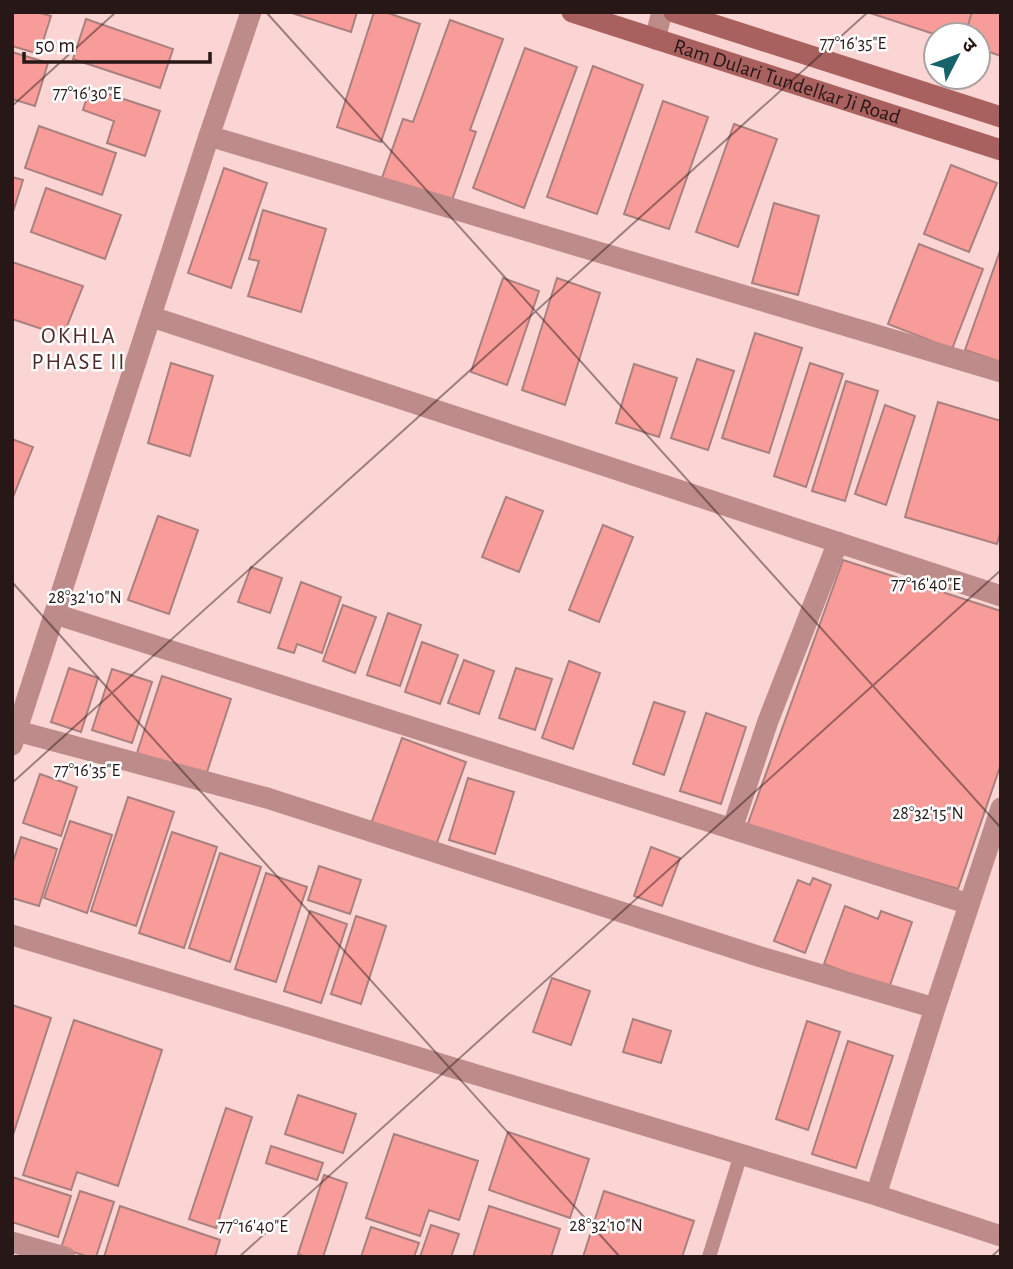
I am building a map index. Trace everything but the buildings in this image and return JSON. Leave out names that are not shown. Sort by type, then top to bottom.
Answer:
[{"type":"street","points":[[251,12],[15,738],[267,798],[761,957],[935,1007]]},
{"type":"street","name":"Ram Dulari Tundelkar Ji Road","points":[[572,12],[1001,150]]},
{"type":"street","points":[[655,39],[662,12]]},
{"type":"street","name":"Ram Dulari Tundelkar Ji Road","points":[[674,12],[1001,117]]},
{"type":"street","points":[[209,136],[1001,372]]},
{"type":"street","points":[[152,317],[1001,596]]},
{"type":"street","points":[[732,829],[768,721],[838,542]]},
{"type":"street","points":[[55,614],[969,904]]},
{"type":"street","points":[[876,1195],[1001,808]]},
{"type":"street","points":[[12,935],[876,1195],[1001,1236]]},
{"type":"street","points":[[12,1242],[65,1257]]},
{"type":"lane","points":[[709,1257],[741,1154]]},
{"type":"district","name":"OKHLA PHASE II","points":[[79,348]]}]
